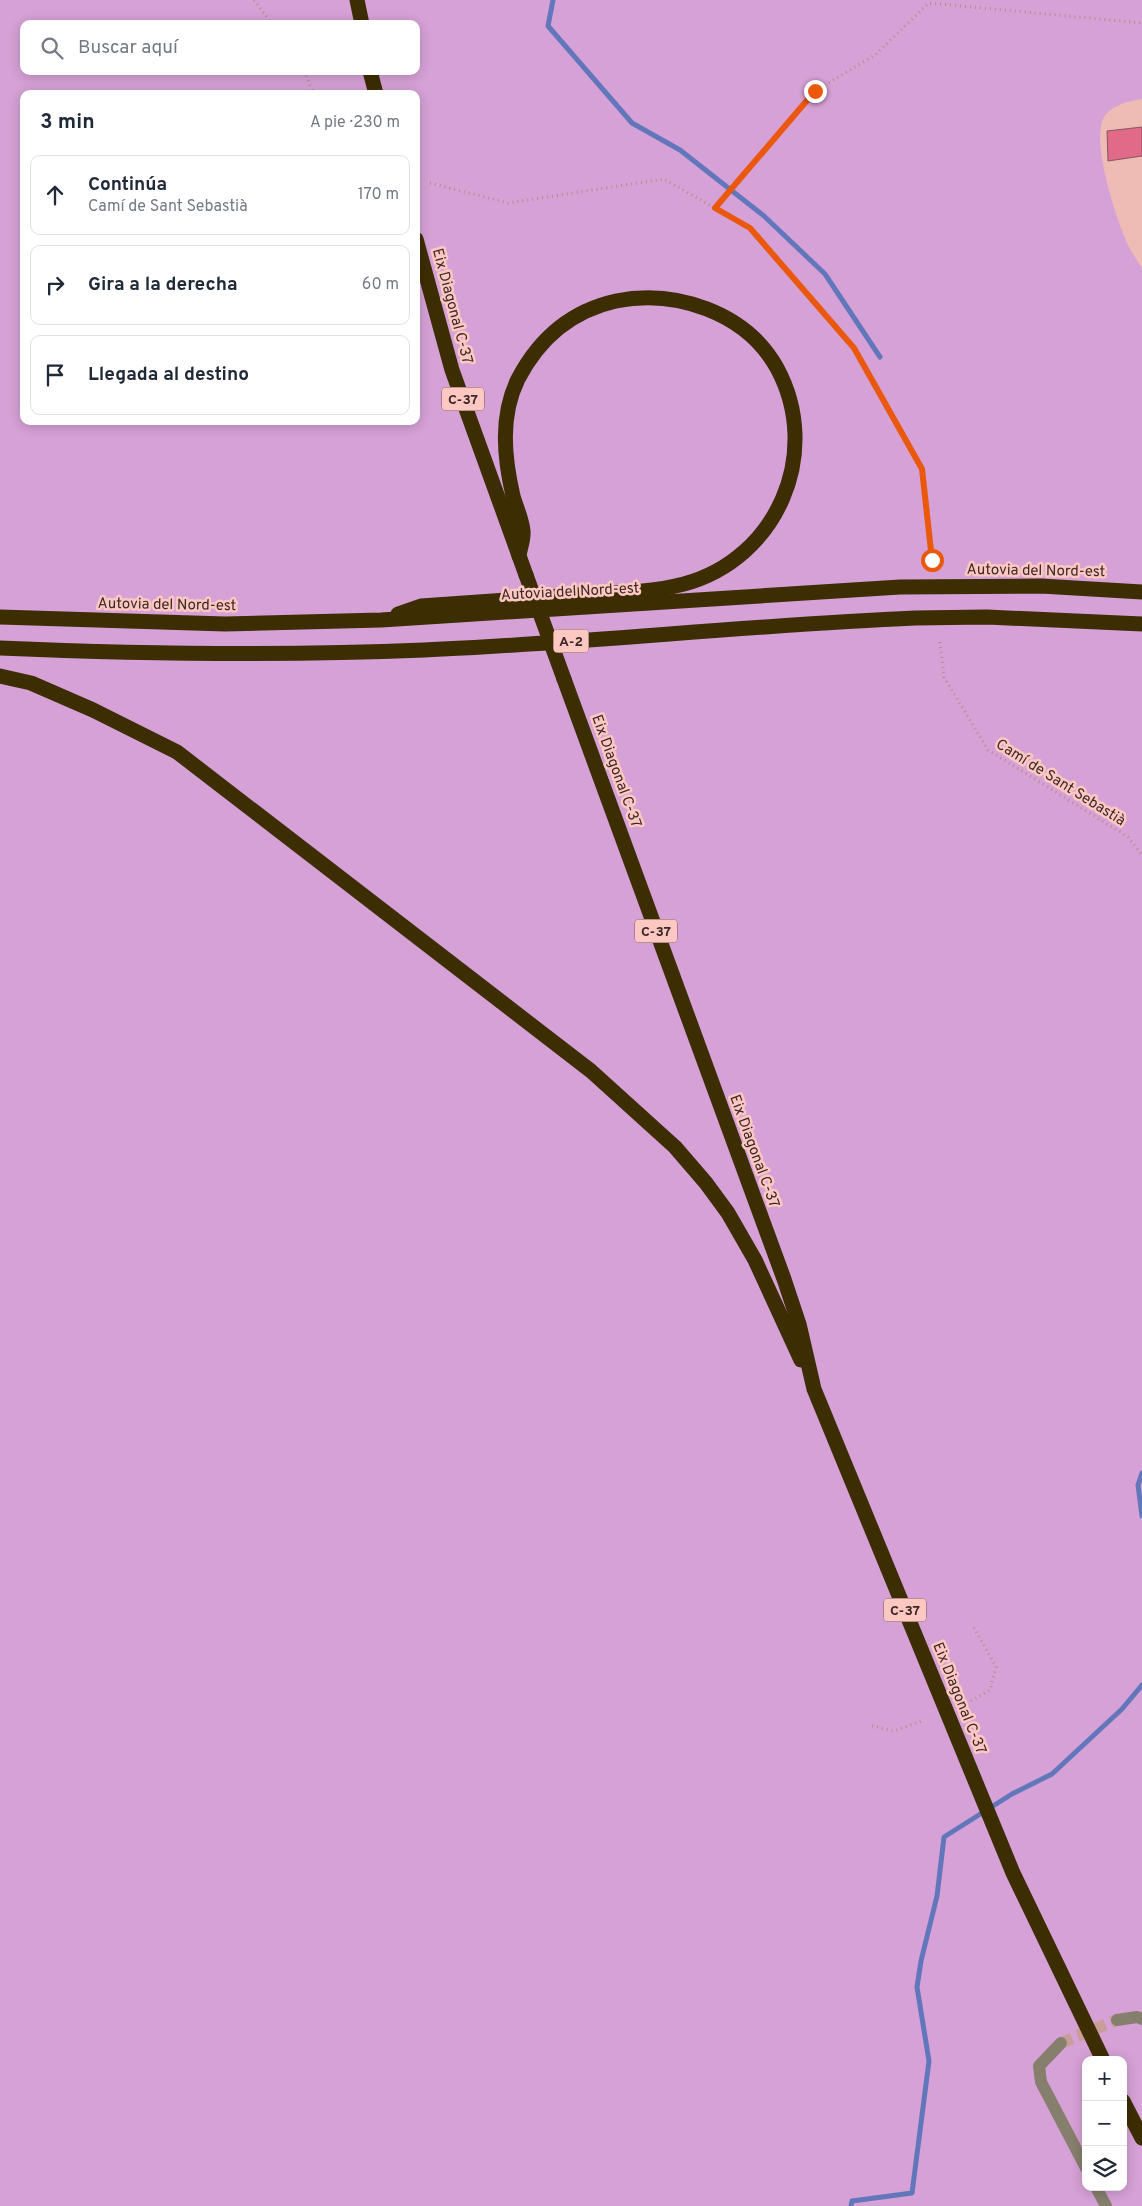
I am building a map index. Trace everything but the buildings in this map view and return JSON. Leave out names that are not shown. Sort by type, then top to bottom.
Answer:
[{"type":"highway","points":[[357,0],[361,20]]},
{"type":"highway","points":[[371,75],[375,90]]},
{"type":"highway","name":"Eix Diagonal C-37","points":[[420,254],[452,370],[800,1324],[814,1389],[1013,1873],[1101,2056]]},
{"type":"highway","points":[[381,620],[420,606],[633,592],[677,585],[710,573],[733,561],[769,526],[782,504],[791,475],[795,446],[794,420],[787,394],[777,368],[759,345],[737,325],[716,313],[688,302],[657,297],[631,298],[593,306],[572,318],[548,338],[529,360],[506,408],[506,458],[523,532],[519,556]]},
{"type":"highway","name":"Autovia del Nord-est","points":[[0,617],[225,624],[381,620],[900,587],[1041,586],[1142,592]]},
{"type":"highway","name":"A-2","points":[[0,648],[121,653],[256,655],[425,650],[915,618],[987,617],[1142,624]]},
{"type":"highway","points":[[0,676],[31,683],[93,710],[177,752],[591,1071],[635,1109],[675,1148],[706,1183],[728,1213],[755,1260],[814,1389]]},
{"type":"highway","points":[[1127,2109],[1142,2138]]},
{"type":"street","points":[[1116,2020],[1137,2017],[1142,2019]]},
{"type":"street","points":[[1061,2043],[1039,2066],[1041,2082],[1082,2160]]},
{"type":"street","points":[[1098,2191],[1106,2206]]},
{"type":"path","points":[[254,0],[269,20]]},
{"type":"path","points":[[715,208],[815,91],[874,55],[929,3],[1142,23]]},
{"type":"path","points":[[306,75],[312,90]]},
{"type":"path","points":[[430,183],[508,204],[664,179],[750,228],[854,348],[922,469],[932,560]]},
{"type":"path","name":"Camí de Sant Sebastià","points":[[940,642],[944,677],[988,750],[1128,837],[1142,855]]},
{"type":"path","points":[[971,1702],[990,1690],[996,1667],[973,1626]]},
{"type":"path","points":[[872,1726],[894,1731],[907,1728],[922,1721]]},
{"type":"shaded area","points":[[0,0],[1142,0],[1142,99],[1114,107],[1106,114],[1100,130],[1100,145],[1106,179],[1121,227],[1133,254],[1142,268],[1142,2206],[0,2206]]},
{"type":"waterway","points":[[553,0],[548,26],[632,123],[680,150],[764,216],[825,274],[880,357]]},
{"type":"waterway","points":[[1142,1473],[1138,1485],[1142,1516]]},
{"type":"waterway","points":[[851,2206],[852,2201],[912,2193],[929,2061],[917,1987],[921,1961],[937,1896],[944,1837],[1012,1794],[1052,1774],[1122,1709],[1142,1685]]},
{"type":"tunnel","points":[[1061,2043],[1117,2020]]},
{"type":"route","points":[[815,91],[715,208],[750,228],[854,348],[922,469],[932,560]]}]
